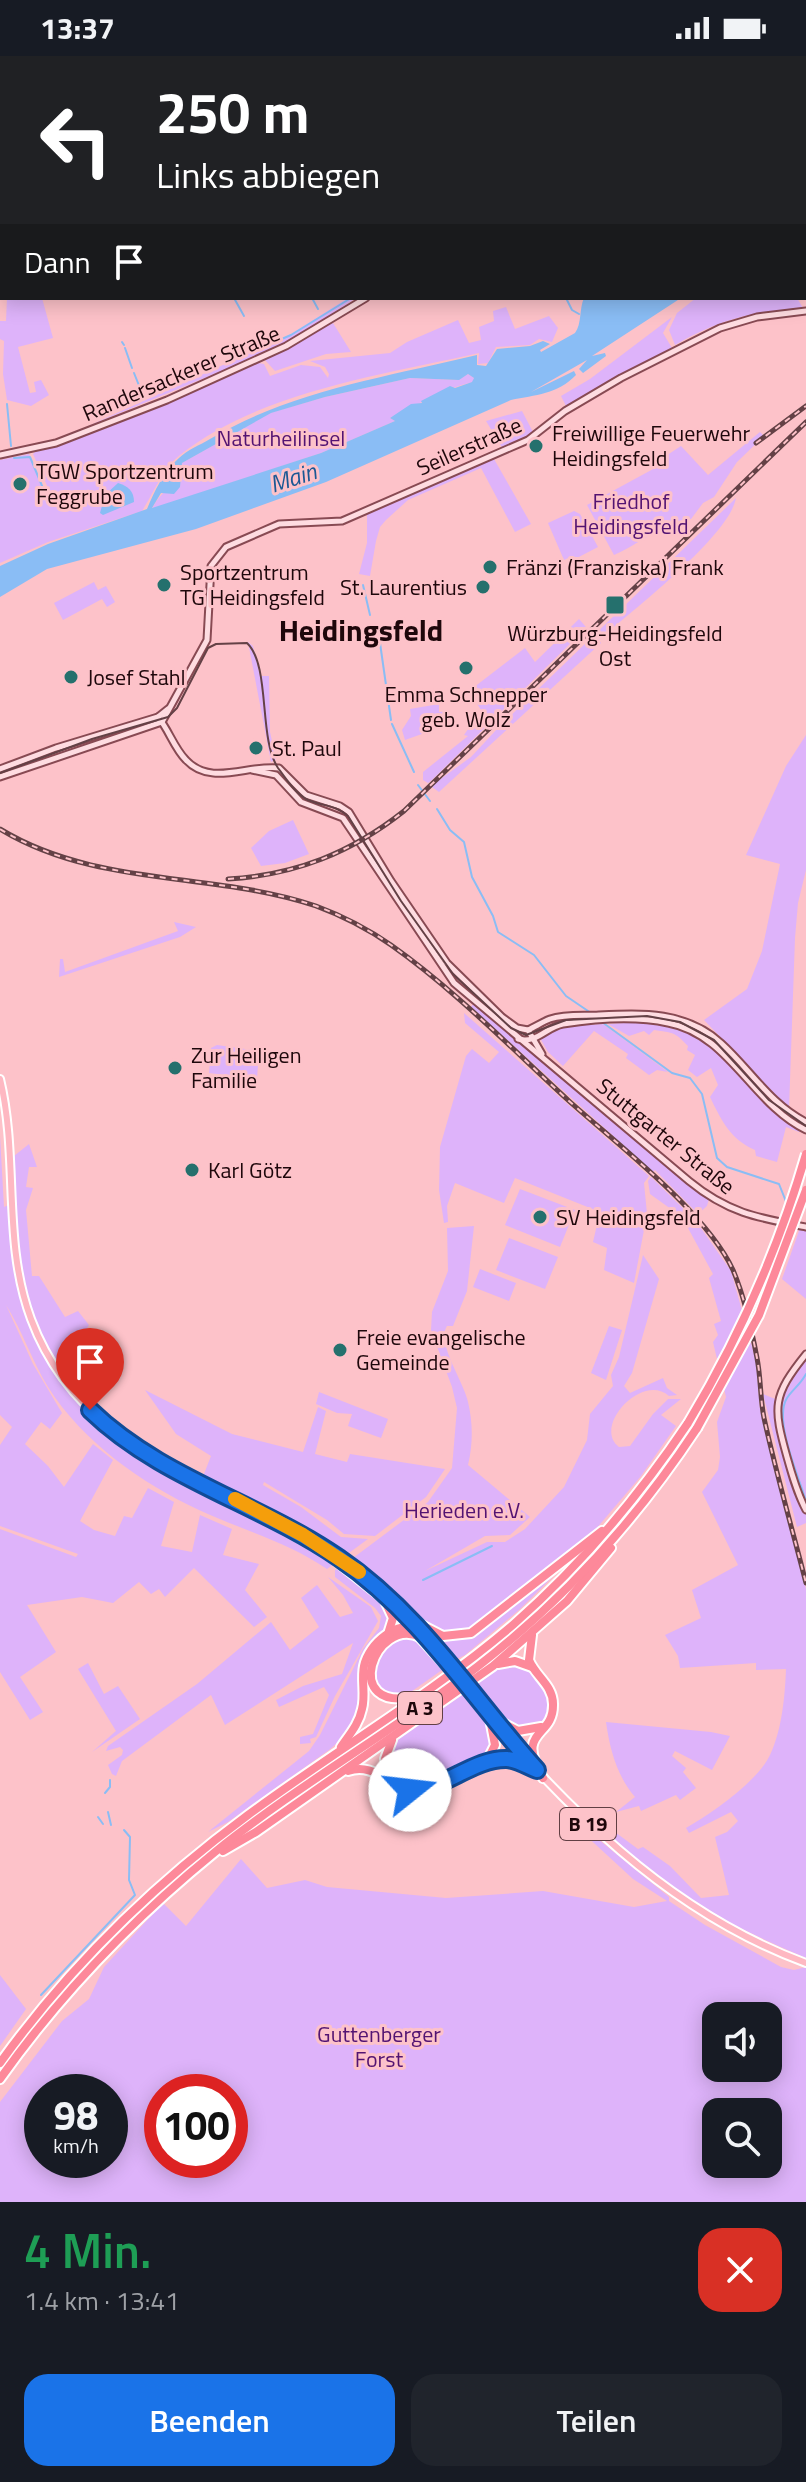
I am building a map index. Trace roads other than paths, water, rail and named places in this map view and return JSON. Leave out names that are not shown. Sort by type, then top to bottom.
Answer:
[{"type":"highway","name":"A 3","points":[[0,2063],[65,1981],[154,1892],[250,1814],[422,1695],[526,1613],[613,1523],[693,1425],[750,1311],[782,1231],[806,1152]]},
{"type":"highway","name":"A 3","points":[[339,1774],[493,1666],[584,1584],[693,1425],[759,1315],[806,1190]]},
{"type":"highway","points":[[412,1623],[443,1636],[471,1633],[613,1523]]},
{"type":"highway","name":"A 3","points":[[0,2079],[54,2009],[106,1951],[202,1863],[246,1828],[493,1655],[557,1598],[621,1531]]},
{"type":"highway","points":[[385,1601],[393,1618],[391,1636]]},
{"type":"highway","points":[[412,1623],[421,1634]]},
{"type":"highway","points":[[412,1623],[391,1636],[372,1660],[369,1672],[372,1684],[382,1695],[392,1699],[422,1695]]},
{"type":"highway","points":[[535,1630],[528,1648],[532,1667],[552,1695],[552,1710],[531,1749],[540,1774]]},
{"type":"highway","points":[[391,1636],[421,1634]]},
{"type":"highway","name":"A 3","points":[[336,1754],[361,1715],[366,1659],[391,1636]]},
{"type":"highway","points":[[493,1666],[515,1661],[532,1667]]},
{"type":"highway","points":[[494,1720],[510,1729],[522,1731],[545,1724]]},
{"type":"highway","points":[[483,1765],[495,1745],[494,1720]]},
{"type":"highway","name":"A 3","points":[[390,1780],[385,1759],[395,1737]]},
{"type":"highway","points":[[202,1863],[256,1832],[339,1774],[365,1768],[403,1788],[417,1790],[507,1759],[540,1774]]},
{"type":"main road","name":"Randersackerer Straße","points":[[0,455],[56,443],[167,400],[286,346],[363,300]]},
{"type":"main road","name":"Seilerstraße","points":[[160,719],[173,705],[207,640],[211,566],[226,547],[279,524],[342,521],[528,440],[597,392],[720,328],[757,317],[806,311]]},
{"type":"main road","points":[[160,719],[186,761],[206,773],[271,767],[281,769],[306,795],[343,807],[354,818],[447,963],[517,1028],[528,1030],[554,1018],[601,1015],[654,1014],[682,1019],[720,1042],[777,1103],[806,1122]]},
{"type":"main road","points":[[0,769],[56,748],[160,719]]},
{"type":"main road","points":[[0,777],[160,719]]},
{"type":"main road","name":"Stuttgarter Straße","points":[[252,770],[276,775],[301,802],[339,815],[452,980],[707,1196],[738,1212],[806,1227]]},
{"type":"main road","points":[[364,852],[373,850]]},
{"type":"main road","points":[[531,1040],[563,1024],[653,1021],[679,1025],[696,1033],[732,1063],[773,1109],[806,1130]]},
{"type":"main road","name":"Stuttgarter Straße","points":[[528,1030],[535,1052]]},
{"type":"main road","name":"Stuttgarter Straße","points":[[517,1038],[531,1040],[557,1069]]},
{"type":"main road","points":[[0,1079],[11,1142],[10,1219]]},
{"type":"main road","points":[[0,1096],[10,1219],[20,1281],[33,1325],[57,1369],[90,1410],[117,1434],[152,1457],[272,1517],[348,1566],[412,1623]]},
{"type":"main road","points":[[806,1354],[782,1388],[775,1416],[806,1510]]},
{"type":"main road","points":[[348,1566],[412,1623]]},
{"type":"main road","name":"B 19","points":[[421,1634],[540,1774],[602,1838],[649,1876],[721,1923],[806,1963]]},
{"type":"water","name":"Main","points":[[583,300],[678,300],[592,356],[605,353],[606,356],[583,373],[579,369],[587,360],[531,392],[574,371],[576,375],[554,390],[511,400],[326,482],[196,529],[47,569],[0,597],[0,566],[48,544],[147,509],[164,475],[179,458],[241,423],[306,397],[408,371],[477,355],[477,365],[486,366],[497,349],[530,346],[543,341],[550,344],[541,352],[575,333]],"holes":[[[468,374],[474,378],[472,382],[455,388],[450,386],[422,403],[411,404],[390,418],[395,421],[321,453],[152,508],[161,493],[174,494],[180,487],[182,463],[271,413],[410,378],[459,380]]]},
{"type":"water","points":[[118,483],[130,490],[134,502],[103,515],[100,513],[105,495]]},
{"type":"waterway","points":[[235,300],[244,316]]},
{"type":"waterway","points":[[313,300],[318,309]]},
{"type":"waterway","points":[[261,348],[291,335],[348,300]]},
{"type":"waterway","points":[[567,300],[572,310],[579,314]]},
{"type":"waterway","points":[[125,348],[132,368]]},
{"type":"waterway","points":[[134,373],[142,393]]},
{"type":"waterway","points":[[7,404],[11,446]]},
{"type":"waterway","points":[[14,458],[30,457],[45,493]]},
{"type":"waterway","points":[[363,585],[370,615]]},
{"type":"waterway","points":[[379,636],[391,720]]},
{"type":"waterway","points":[[392,724],[414,772]]},
{"type":"waterway","points":[[418,785],[430,801]]},
{"type":"waterway","points":[[437,809],[450,830],[464,842],[472,877],[498,932],[534,955],[566,996],[591,1013]]},
{"type":"waterway","points":[[602,1022],[672,1073],[690,1078],[702,1094],[717,1158],[727,1167],[779,1184],[787,1204]]},
{"type":"waterway","points":[[806,1374],[787,1398],[783,1420],[806,1501]]},
{"type":"waterway","points":[[423,1580],[492,1546]]},
{"type":"waterway","points":[[105,1793],[110,1787],[110,1780]]},
{"type":"waterway","points":[[108,1812],[111,1825]]},
{"type":"waterway","points":[[98,1817],[103,1824]]},
{"type":"waterway","points":[[41,1995],[135,1895],[129,1880],[130,1837],[124,1830]]},
{"type":"tram line","points":[[0,773],[92,739],[168,717],[177,708],[208,648],[216,644],[247,643],[259,668],[268,739],[278,768],[304,797],[348,816],[401,901],[453,974],[511,1028],[526,1035],[566,1020],[647,1016],[680,1022],[714,1040],[769,1100],[806,1126]]},
{"type":"railway","points":[[756,443],[806,406]]},
{"type":"railway","points":[[228,879],[276,873],[321,859],[364,839],[404,811],[806,422]]},
{"type":"railway","points":[[0,829],[37,848],[76,861],[277,895],[316,906],[355,923],[391,945],[438,981],[659,1180],[703,1225],[737,1280],[755,1348],[769,1439],[806,1583]]},
{"type":"place","name":"Freiwillige Feuerwehr Heidingsfeld","points":[[536,446]]},
{"type":"place","name":"TGW Sportzentrum Feggrube","points":[[20,484]]},
{"type":"place","name":"Fränzi (Franziska) Frank","points":[[490,567]]},
{"type":"place","name":"Sportzentrum TG Heidingsfeld","points":[[164,585]]},
{"type":"place","name":"St. Laurentius","points":[[483,587]]},
{"type":"place","name":"Würzburg-Heidingsfeld Ost","points":[[615,605]]},
{"type":"place","name":"Emma Schnepper geb. Wolz","points":[[466,668]]},
{"type":"place","name":"Josef Stahl","points":[[71,677]]},
{"type":"place","name":"St. Paul","points":[[256,748]]},
{"type":"place","name":"Zur Heiligen Familie","points":[[175,1068]]},
{"type":"place","name":"Karl Götz","points":[[192,1170]]},
{"type":"place","name":"SV Heidingsfeld","points":[[540,1217]]},
{"type":"place","name":"Freie evangelische Gemeinde","points":[[340,1350]]},
{"type":"district","name":"Heidingsfeld","points":[[361,631]]},
{"type":"park label","name":"Naturheilinsel","points":[[281,438]]},
{"type":"park label","name":"Friedhof Heidingsfeld","points":[[631,514]]},
{"type":"park label","name":"Herieden e.V.","points":[[464,1510]]},
{"type":"park label","name":"Guttenberger Forst","points":[[379,2046]]}]
